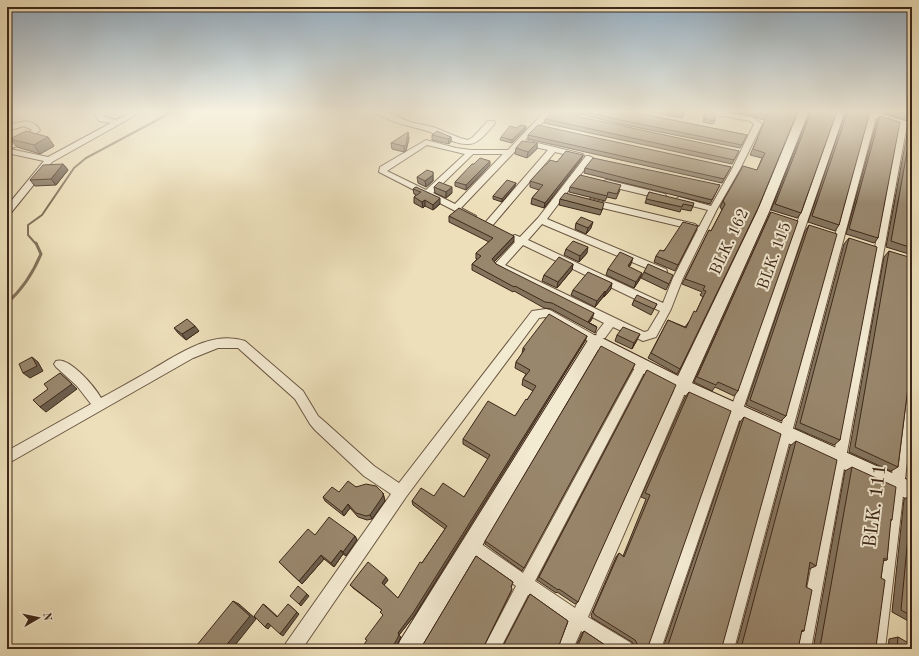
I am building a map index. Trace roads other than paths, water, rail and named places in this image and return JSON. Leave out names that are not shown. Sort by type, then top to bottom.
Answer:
[{"type":"street","points":[[7,150],[21,142]]},
{"type":"street","points":[[7,212],[11,201],[49,160],[83,142]]},
{"type":"street","points":[[509,152],[471,152],[456,150],[428,142],[424,143],[383,169],[383,172],[492,226],[554,149]]},
{"type":"street","points":[[456,208],[519,142]]},
{"type":"street","points":[[523,142],[592,159],[564,195],[501,262],[501,266],[643,337],[652,334],[666,308],[678,278],[704,229],[721,187],[745,142]]},
{"type":"street","name":"BLK. 162","points":[[682,386],[766,213],[793,142]]},
{"type":"street","name":"BLK. 115","points":[[653,649],[735,410],[806,225],[832,142]]},
{"type":"street","points":[[726,649],[839,237],[861,142]]},
{"type":"street","points":[[803,649],[878,250],[904,142]]},
{"type":"street","points":[[7,150],[49,160]]},
{"type":"street","points":[[427,194],[471,152]]},
{"type":"street","points":[[598,181],[713,209]]},
{"type":"street","points":[[583,200],[704,229]]},
{"type":"street","points":[[541,220],[678,278]]},
{"type":"street","points":[[789,220],[806,225]]},
{"type":"street","points":[[508,234],[666,308]]},
{"type":"street","points":[[292,649],[401,492],[536,314],[546,313],[598,338],[642,365],[682,386],[905,488]]},
{"type":"street","points":[[408,649],[598,338],[612,321]]},
{"type":"street","points":[[7,458],[156,371],[195,351],[217,343],[233,342],[241,344],[299,395],[314,420],[369,471],[401,492]]},
{"type":"street","points":[[60,364],[93,394],[98,405]]},
{"type":"street","points":[[491,649],[642,365]]},
{"type":"street","name":"BLK. 111","points":[[876,649],[905,488],[912,368]]},
{"type":"street","points":[[565,649],[682,386]]},
{"type":"street","points":[[472,546],[578,620],[625,649]]},
{"type":"waterway","points":[[36,244],[28,235],[28,225],[42,215],[74,168],[86,158],[117,142]]},
{"type":"waterway","points":[[7,303],[23,286],[38,261],[41,254],[36,243]]}]
